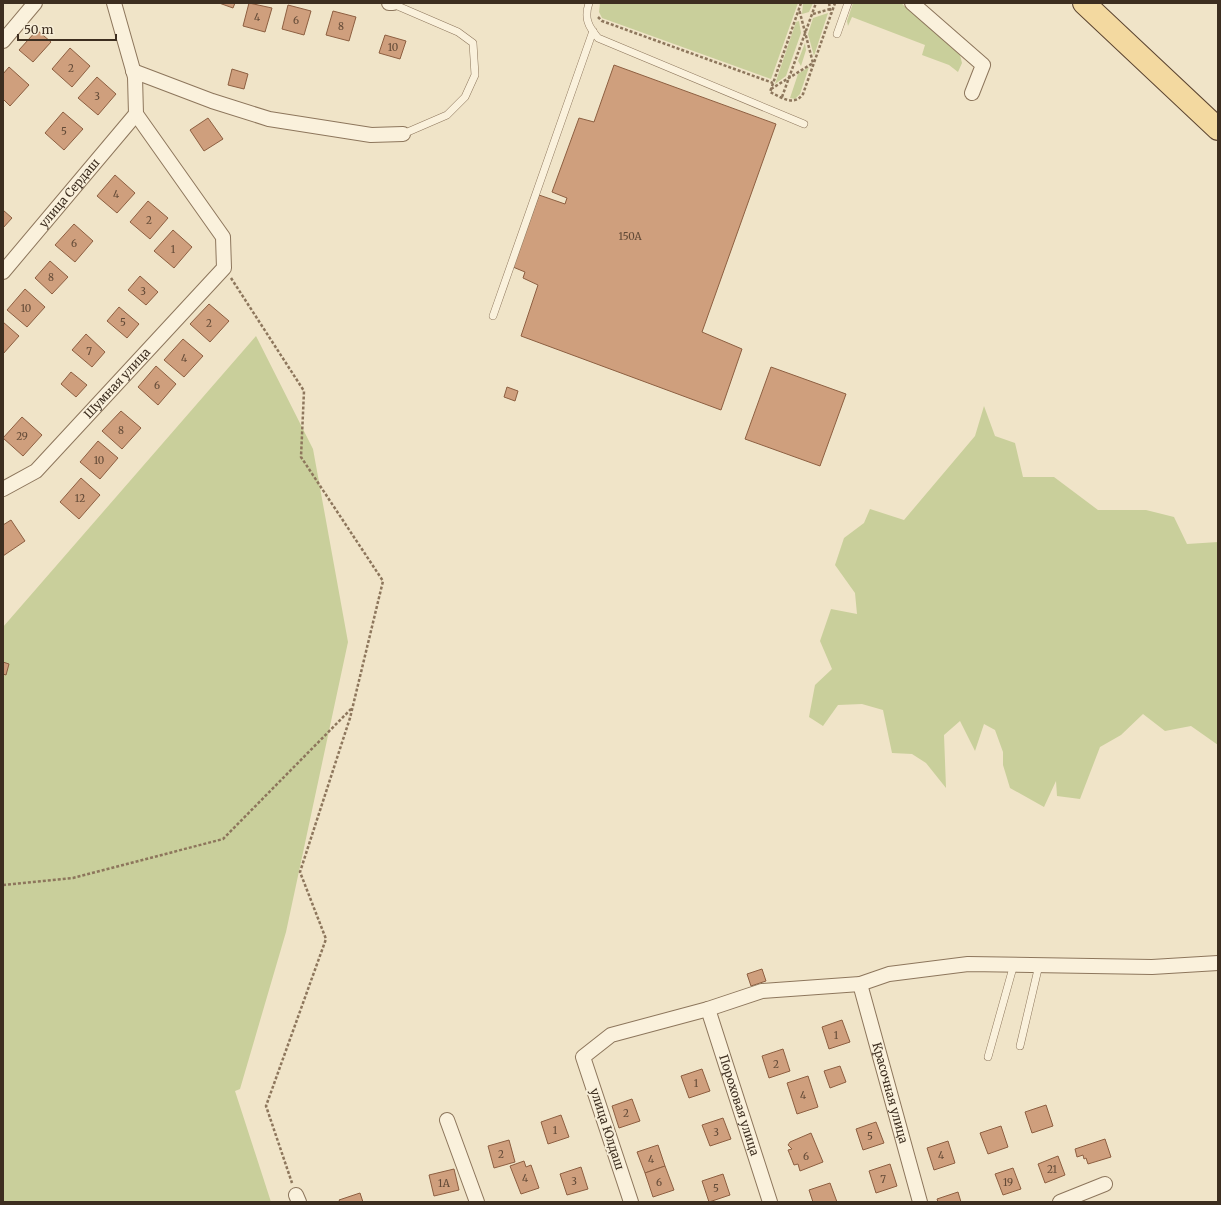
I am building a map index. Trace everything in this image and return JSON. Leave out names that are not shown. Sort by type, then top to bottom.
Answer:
[{"type":"main road","points":[[1084,3],[1218,129]]},
{"type":"street","points":[[3,41],[35,3]]},
{"type":"street","points":[[114,3],[133,72],[136,114],[223,238],[224,268]]},
{"type":"street","points":[[912,3],[982,65],[972,93]]},
{"type":"street","points":[[133,72],[212,101],[269,119],[371,135],[404,134]]},
{"type":"street","name":"улица Сердаш","points":[[3,272],[136,114]]},
{"type":"street","name":"Шумная улица","points":[[3,489],[36,471],[224,268]]},
{"type":"street","points":[[708,1009],[762,992],[860,984],[888,974],[968,964],[1152,967],[1218,963]]},
{"type":"street","name":"Красочная улица","points":[[860,984],[920,1202]]},
{"type":"street","name":"улица Юлдаш","points":[[631,1202],[583,1057],[611,1035],[708,1009]]},
{"type":"street","name":"Пороховая улица","points":[[708,1009],[770,1202]]},
{"type":"street","points":[[447,1120],[477,1202]]},
{"type":"street","points":[[1060,1202],[1105,1184]]},
{"type":"lane","points":[[392,3],[458,32],[473,43],[476,75],[465,96],[447,115],[404,134]]},
{"type":"lane","points":[[589,3],[585,13],[592,31],[598,38],[804,124]]},
{"type":"lane","points":[[837,34],[848,3]]},
{"type":"lane","points":[[493,316],[592,31]]},
{"type":"lane","points":[[988,1057],[1014,964]]},
{"type":"lane","points":[[1020,1046],[1039,965]]},
{"type":"path","points":[[801,3],[770,92],[793,101],[800,98],[803,94],[835,3]]},
{"type":"path","points":[[782,97],[816,3]]},
{"type":"path","points":[[829,3],[831,15]]},
{"type":"path","points":[[799,9],[813,62]]},
{"type":"path","points":[[812,14],[830,9]]},
{"type":"path","points":[[597,14],[598,18],[602,21],[773,82]]},
{"type":"path","points":[[771,89],[813,62]]},
{"type":"path","points":[[224,268],[304,391],[301,457],[383,580],[353,708],[300,872],[326,939],[266,1106],[297,1198]]},
{"type":"path","points":[[3,885],[73,878],[223,838],[353,708]]},
{"type":"green space","points":[[600,3],[798,3],[771,79],[602,18],[599,12]]},
{"type":"green space","points":[[803,3],[813,3],[809,12],[802,14]]},
{"type":"green space","points":[[853,3],[901,3],[960,55],[962,63],[958,72],[949,65],[922,55],[925,45],[852,17],[848,26],[847,21]]},
{"type":"green space","points":[[828,13],[814,56],[808,34],[813,18]]},
{"type":"green space","points":[[799,21],[801,33],[786,76],[775,84],[796,22]]},
{"type":"green space","points":[[805,43],[806,50],[801,66],[798,61]]},
{"type":"green space","points":[[809,67],[800,94],[795,99],[790,98],[798,74]]},
{"type":"green space","points":[[256,336],[313,449],[348,642],[286,932],[240,1089],[235,1091],[271,1202],[3,1202],[3,627]]},
{"type":"green space","points":[[984,406],[995,436],[1015,443],[1023,477],[1054,477],[1098,510],[1146,510],[1174,517],[1187,544],[1218,542],[1218,745],[1191,726],[1165,731],[1143,714],[1121,735],[1100,747],[1080,799],[1057,796],[1056,781],[1044,807],[1010,788],[1003,765],[1003,752],[995,730],[984,724],[975,751],[960,721],[944,735],[946,788],[926,763],[912,754],[892,753],[883,710],[862,704],[838,705],[823,726],[809,717],[815,685],[832,669],[820,641],[831,609],[857,614],[855,593],[835,565],[844,538],[864,523],[870,509],[904,520],[975,436]]},
{"type":"building","points":[[219,3],[235,3],[233,8]]},
{"type":"building","points":[[249,3],[272,8],[265,32],[243,26]]},
{"type":"building","points":[[288,5],[311,11],[304,35],[282,29]]},
{"type":"building","points":[[333,11],[356,17],[349,41],[326,35]]},
{"type":"building","points":[[37,30],[51,42],[33,62],[19,50]]},
{"type":"building","points":[[385,35],[406,41],[400,59],[379,53]]},
{"type":"building","points":[[70,48],[90,66],[72,87],[52,69]]},
{"type":"building","points":[[614,65],[776,124],[702,332],[742,349],[721,410],[521,336],[538,285],[523,278],[525,272],[513,267],[539,195],[565,204],[567,198],[552,192],[579,118],[594,122]]},
{"type":"building","points":[[9,67],[29,85],[10,106],[3,99],[3,74]]},
{"type":"building","points":[[232,69],[248,74],[244,89],[228,85]]},
{"type":"building","points":[[97,77],[116,94],[98,115],[78,98]]},
{"type":"building","points":[[63,112],[83,129],[64,150],[45,133]]},
{"type":"building","points":[[208,118],[223,139],[204,151],[190,130]]},
{"type":"building","points":[[115,175],[135,193],[117,213],[97,196]]},
{"type":"building","points":[[148,201],[168,218],[150,239],[130,222]]},
{"type":"building","points":[[3,210],[12,218],[3,228]]},
{"type":"building","points":[[74,224],[93,241],[75,262],[55,245]]},
{"type":"building","points":[[173,230],[192,247],[174,268],[154,251]]},
{"type":"building","points":[[50,261],[68,277],[52,294],[35,278]]},
{"type":"building","points":[[140,276],[158,292],[146,305],[128,290]]},
{"type":"building","points":[[25,289],[45,307],[27,327],[7,310]]},
{"type":"building","points":[[209,304],[229,321],[210,342],[190,324]]},
{"type":"building","points":[[119,307],[139,324],[127,338],[107,321]]},
{"type":"building","points":[[3,322],[19,336],[3,354]]},
{"type":"building","points":[[86,334],[105,352],[92,367],[72,350]]},
{"type":"building","points":[[183,339],[203,356],[184,377],[164,360]]},
{"type":"building","points":[[156,366],[176,384],[158,405],[138,387]]},
{"type":"building","points":[[771,367],[846,394],[820,466],[745,439]]},
{"type":"building","points":[[71,372],[87,385],[76,397],[61,384]]},
{"type":"building","points":[[507,387],[518,391],[515,401],[504,397]]},
{"type":"building","points":[[121,411],[141,428],[122,449],[102,431]]},
{"type":"building","points":[[22,417],[42,435],[23,456],[3,438]]},
{"type":"building","points":[[98,441],[118,458],[100,479],[80,462]]},
{"type":"building","points":[[81,478],[100,495],[79,519],[60,502]]},
{"type":"building","points":[[11,520],[25,541],[3,556],[3,525]]},
{"type":"building","points":[[3,662],[9,664],[6,675],[3,674]]},
{"type":"building","points":[[762,969],[766,981],[751,986],[747,974]]},
{"type":"building","points":[[842,1020],[850,1042],[829,1049],[822,1027]]},
{"type":"building","points":[[783,1049],[790,1071],[769,1078],[762,1056]]},
{"type":"building","points":[[840,1066],[846,1082],[830,1088],[824,1071]]},
{"type":"building","points":[[702,1069],[710,1091],[689,1098],[681,1076]]},
{"type":"building","points":[[808,1076],[818,1107],[797,1114],[787,1083]]},
{"type":"building","points":[[632,1099],[640,1121],[619,1128],[612,1106]]},
{"type":"building","points":[[1046,1105],[1053,1126],[1032,1133],[1025,1112]]},
{"type":"building","points":[[561,1115],[569,1137],[548,1144],[541,1122]]},
{"type":"building","points":[[723,1118],[731,1139],[710,1146],[702,1125]]},
{"type":"building","points":[[876,1122],[884,1143],[863,1150],[856,1129]]},
{"type":"building","points":[[1001,1126],[1008,1147],[988,1154],[980,1133]]},
{"type":"building","points":[[811,1133],[823,1162],[800,1171],[798,1164],[794,1165],[788,1150],[792,1149],[788,1145],[790,1142]]},
{"type":"building","points":[[1105,1139],[1111,1157],[1088,1164],[1083,1155],[1077,1157],[1075,1149]]},
{"type":"building","points":[[509,1140],[515,1162],[494,1168],[488,1146]]},
{"type":"building","points":[[948,1141],[955,1163],[934,1170],[927,1148]]},
{"type":"building","points":[[658,1145],[665,1166],[645,1173],[637,1152]]},
{"type":"building","points":[[1058,1156],[1065,1175],[1045,1183],[1038,1164]]},
{"type":"building","points":[[524,1161],[526,1167],[531,1165],[539,1188],[521,1194],[510,1166]]},
{"type":"building","points":[[890,1164],[897,1186],[876,1193],[869,1171]]},
{"type":"building","points":[[665,1166],[674,1190],[653,1197],[645,1173]]},
{"type":"building","points":[[581,1167],[588,1189],[567,1195],[560,1174]]},
{"type":"building","points":[[1013,1168],[1021,1189],[1003,1195],[995,1174]]},
{"type":"building","points":[[454,1169],[459,1190],[434,1196],[429,1175]]},
{"type":"building","points":[[723,1174],[730,1195],[709,1202],[702,1181]]},
{"type":"building","points":[[830,1183],[837,1202],[813,1202],[809,1190]]},
{"type":"building","points":[[958,1192],[961,1202],[938,1202],[937,1199]]},
{"type":"building","points":[[360,1193],[363,1202],[340,1202],[339,1200]]}]
